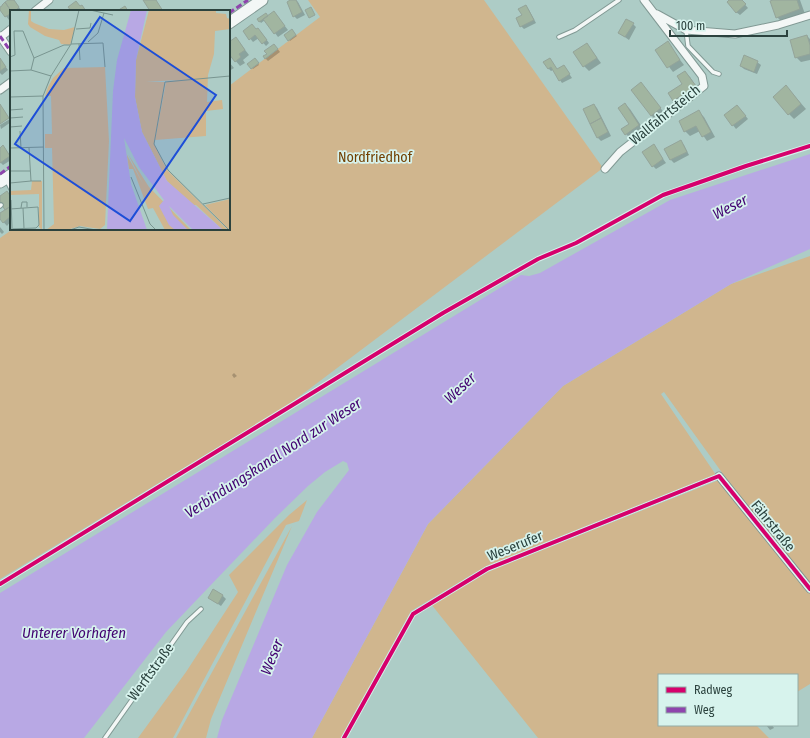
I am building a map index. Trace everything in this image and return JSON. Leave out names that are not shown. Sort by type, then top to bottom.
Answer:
[{"type":"main road","points":[[230,22],[262,0]]},
{"type":"street","points":[[36,10],[49,0]]},
{"type":"street","name":"Wallfahrtsteich","points":[[605,168],[620,152],[704,86],[702,76],[644,0]]},
{"type":"street","points":[[654,12],[686,30],[735,34],[778,25],[810,15]]},
{"type":"street","points":[[10,30],[0,36],[10,51]]},
{"type":"street","points":[[0,90],[10,83]]},
{"type":"street","name":"Fährstraße","points":[[719,476],[810,589]]},
{"type":"lane","points":[[559,37],[576,30],[619,0]]},
{"type":"lane","points":[[686,30],[688,46],[713,72],[719,74]]},
{"type":"lane","name":"Weserufer","points":[[344,738],[412,614],[487,569],[719,476]]},
{"type":"lane","name":"Werftstraße","points":[[105,738],[187,622],[201,609]]},
{"type":"green space","name":"Nordfriedhof","points":[[308,0],[484,0],[603,168],[288,405],[0,579],[0,238],[12,230],[230,230],[230,85],[320,17]]},
{"type":"green space","points":[[810,256],[810,684],[798,691],[798,674],[658,674],[658,726],[757,726],[769,738],[538,738],[431,604],[489,571],[719,480],[762,525],[664,392],[661,394],[716,475],[485,567],[411,611],[342,738],[312,738],[428,524],[563,386],[731,284]]},
{"type":"green space","points":[[307,500],[299,521],[286,525],[173,738],[138,738],[186,672],[238,592],[229,575],[289,515]]},
{"type":"green space","points":[[292,526],[211,719],[206,738],[176,738]]},
{"type":"water","points":[[810,154],[810,249],[731,284],[563,386],[428,524],[312,738],[217,738],[222,720],[287,565],[317,512],[349,470],[347,463],[343,461],[325,472],[308,486],[275,518],[166,632],[84,738],[0,738],[0,593],[521,275],[529,276],[540,273],[670,200]]},
{"type":"building","points":[[8,0],[14,0],[19,7],[16,10],[10,10],[5,2]]},
{"type":"building","points":[[143,0],[156,0],[162,10],[149,10]]},
{"type":"building","points":[[290,0],[296,0],[302,12],[293,17],[287,2]]},
{"type":"building","points":[[729,0],[742,0],[746,4],[736,13],[727,2]]},
{"type":"building","points":[[797,0],[800,9],[776,18],[770,1]]},
{"type":"building","points":[[76,1],[80,6],[82,5],[85,10],[70,10],[68,7]]},
{"type":"building","points":[[5,2],[10,10],[10,14],[5,17],[0,10]]},
{"type":"building","points":[[526,5],[534,20],[520,27],[516,18],[522,15],[518,9]]},
{"type":"building","points":[[125,6],[127,10],[119,10]]},
{"type":"building","points":[[311,7],[315,15],[309,18],[305,10]]},
{"type":"building","points":[[274,11],[285,26],[274,34],[263,19]]},
{"type":"building","points":[[266,13],[268,16],[259,22],[257,19]]},
{"type":"building","points":[[626,19],[634,23],[625,37],[618,33]]},
{"type":"building","points":[[252,24],[256,29],[258,28],[267,40],[262,44],[255,35],[249,40],[243,31]]},
{"type":"building","points":[[292,29],[296,35],[288,41],[284,35]]},
{"type":"building","points":[[807,35],[810,45],[810,54],[795,58],[790,40]]},
{"type":"building","points":[[236,37],[245,50],[239,54],[241,57],[235,62],[230,55],[230,41]]},
{"type":"building","points":[[668,41],[680,60],[667,68],[655,50]]},
{"type":"building","points":[[587,43],[597,58],[583,67],[573,52]]},
{"type":"building","points":[[274,44],[278,49],[265,59],[263,56],[267,54],[264,51]]},
{"type":"building","points":[[744,55],[758,61],[754,72],[740,66]]},
{"type":"building","points":[[0,58],[6,67],[0,71]]},
{"type":"building","points":[[255,58],[259,63],[251,69],[247,64]]},
{"type":"building","points":[[550,58],[557,69],[564,65],[570,74],[559,81],[551,67],[548,69],[543,62]]},
{"type":"building","points":[[685,71],[696,86],[673,101],[668,93],[682,84],[677,76]]},
{"type":"building","points":[[641,82],[661,108],[651,116],[631,90]]},
{"type":"building","points":[[786,85],[801,104],[788,115],[773,97]]},
{"type":"building","points":[[625,103],[639,125],[625,135],[621,129],[629,124],[618,108]]},
{"type":"building","points":[[0,104],[9,118],[0,124]]},
{"type":"building","points":[[594,104],[601,118],[590,124],[583,109]]},
{"type":"building","points":[[737,105],[746,116],[732,126],[724,115]]},
{"type":"building","points":[[699,110],[711,132],[702,137],[696,126],[684,132],[679,121]]},
{"type":"building","points":[[601,118],[608,132],[597,138],[590,124]]},
{"type":"building","points":[[681,140],[687,152],[670,160],[664,149]]},
{"type":"building","points":[[654,144],[663,159],[652,167],[642,152]]},
{"type":"building","points":[[3,145],[10,156],[0,163],[0,148]]},
{"type":"building","points":[[7,191],[10,196],[10,207],[5,210],[0,202],[0,196]]},
{"type":"building","points":[[10,207],[10,217],[3,223],[0,219],[0,213]]},
{"type":"building","points":[[213,589],[223,595],[218,604],[208,598]]},
{"type":"marked path","points":[[230,12],[248,0]]},
{"type":"marked path","points":[[0,36],[10,51]]},
{"type":"marked path","points":[[0,174],[10,167]]},
{"type":"cycle path","points":[[0,584],[443,313],[538,259],[576,243],[663,195],[746,166],[810,146]]},
{"type":"cycle path","points":[[344,738],[413,614],[487,569],[719,476],[810,589]]},
{"type":"water label","name":"Weser","points":[[730,207]]},
{"type":"water label","name":"Weser","points":[[460,388]]},
{"type":"water label","name":"Verbindungskanal Nord zur Weser","points":[[273,458]]},
{"type":"water label","name":"Unterer Vorhafen","points":[[74,633]]},
{"type":"water label","name":"Weser","points":[[272,657]]}]
